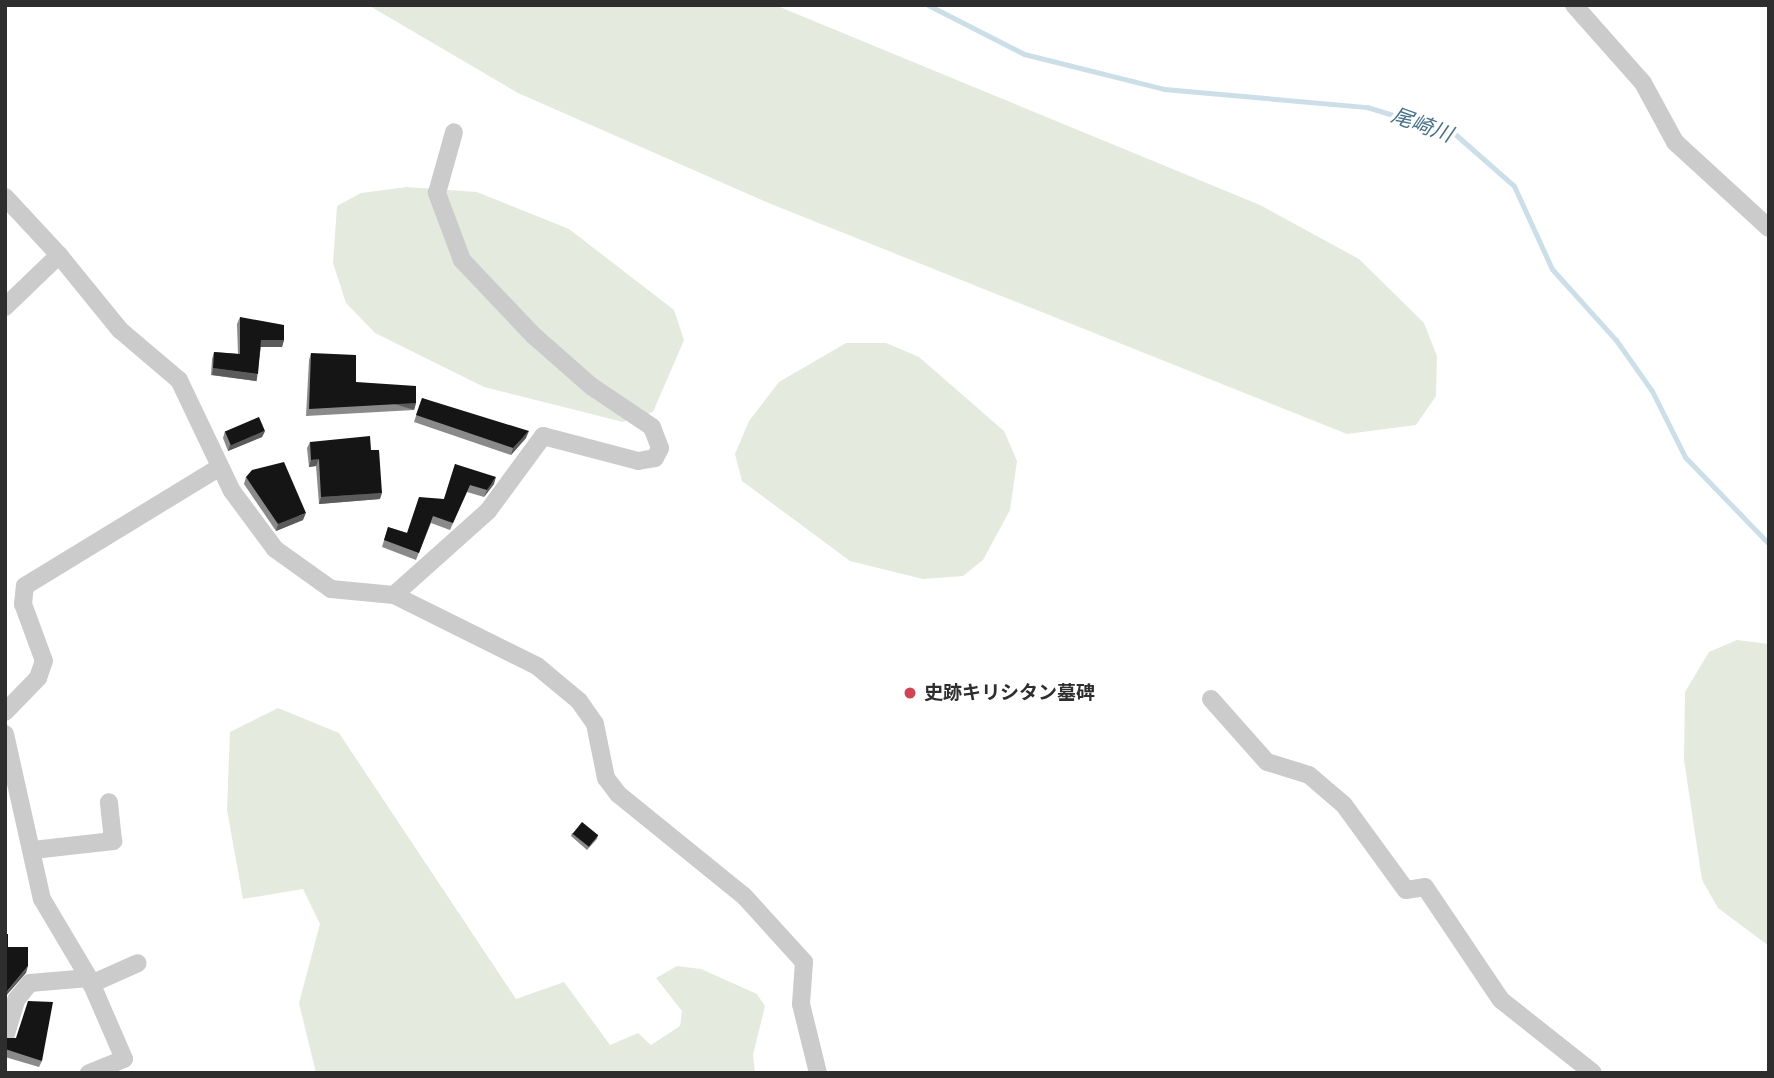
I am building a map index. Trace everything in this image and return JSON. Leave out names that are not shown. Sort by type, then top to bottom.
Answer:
[{"type":"street","points":[[1574,5],[1643,83],[1675,142],[1769,228]]},
{"type":"street","points":[[394,595],[488,511],[543,436],[638,461],[655,458],[660,448],[652,427],[543,344],[463,260],[437,193],[454,132]]},
{"type":"street","points":[[5,197],[59,256],[120,330],[179,380],[220,467],[259,533],[310,577],[351,595],[394,595],[537,666],[579,701],[595,724],[606,778],[618,793],[744,896],[804,962],[801,1004],[818,1073]]},
{"type":"street","points":[[5,307],[59,256]]},
{"type":"street","points":[[5,712],[38,678],[44,661],[23,604],[25,586],[220,467]]},
{"type":"street","points":[[1211,699],[1267,762],[1310,775],[1344,805],[1406,890],[1425,887],[1501,1000],[1593,1073]]},
{"type":"street","points":[[5,734],[11,790],[33,850],[42,900],[90,981],[126,1066],[89,1073]]},
{"type":"street","points":[[33,850],[113,841],[109,802]]},
{"type":"street","points":[[5,1037],[16,1000],[30,983],[90,981],[138,963]]},
{"type":"shaded area","points":[[368,5],[775,5],[1260,205],[1359,259],[1424,323],[1437,356],[1436,396],[1416,425],[1347,434],[766,202],[518,93]]},
{"type":"shaded area","points":[[407,187],[477,192],[569,229],[674,310],[684,340],[653,412],[623,422],[484,387],[375,333],[346,303],[333,263],[337,206],[361,193]]},
{"type":"shaded area","points":[[846,343],[886,343],[919,357],[1004,431],[1017,461],[1010,510],[983,560],[963,576],[923,579],[850,561],[742,481],[735,454],[749,421],[779,382]]},
{"type":"shaded area","points":[[1737,640],[1769,644],[1769,946],[1718,908],[1702,880],[1684,760],[1685,692],[1709,652]]},
{"type":"shaded area","points":[[278,708],[339,733],[516,999],[564,982],[610,1045],[638,1033],[651,1045],[680,1026],[682,1011],[656,978],[677,966],[701,969],[757,994],[765,1006],[753,1055],[755,1073],[316,1073],[299,1003],[320,924],[303,889],[243,899],[227,810],[230,732]]},
{"type":"building","points":[[240,317],[284,325],[284,340],[261,340],[258,374],[213,368],[214,352],[240,354]]},
{"type":"building","points":[[311,353],[356,355],[356,382],[416,386],[416,403],[309,409]]},
{"type":"building","points":[[422,398],[529,431],[513,448],[416,415]]},
{"type":"building","points":[[259,417],[265,431],[231,445],[225,431]]},
{"type":"building","points":[[370,436],[371,450],[379,450],[382,493],[321,497],[319,459],[311,460],[310,442]]},
{"type":"building","points":[[284,462],[306,513],[278,524],[246,477],[252,470]]},
{"type":"building","points":[[455,464],[496,477],[487,490],[470,485],[453,523],[433,516],[419,553],[384,540],[388,527],[407,533],[419,497],[444,499]]},
{"type":"building","points":[[582,822],[598,835],[589,847],[573,834]]},
{"type":"building","points":[[5,934],[8,934],[8,947],[28,947],[28,966],[8,990],[5,998]]},
{"type":"building","points":[[28,1001],[53,1002],[42,1061],[5,1049],[5,1038],[16,1038]]},
{"type":"waterway","name":"尾崎川","points":[[928,5],[1024,54],[1164,89],[1367,107],[1455,134],[1514,186],[1552,269],[1616,340],[1652,391],[1685,457],[1769,544]]},
{"type":"place","name":"史跡キリシタン墓碑","points":[[910,693]]}]
